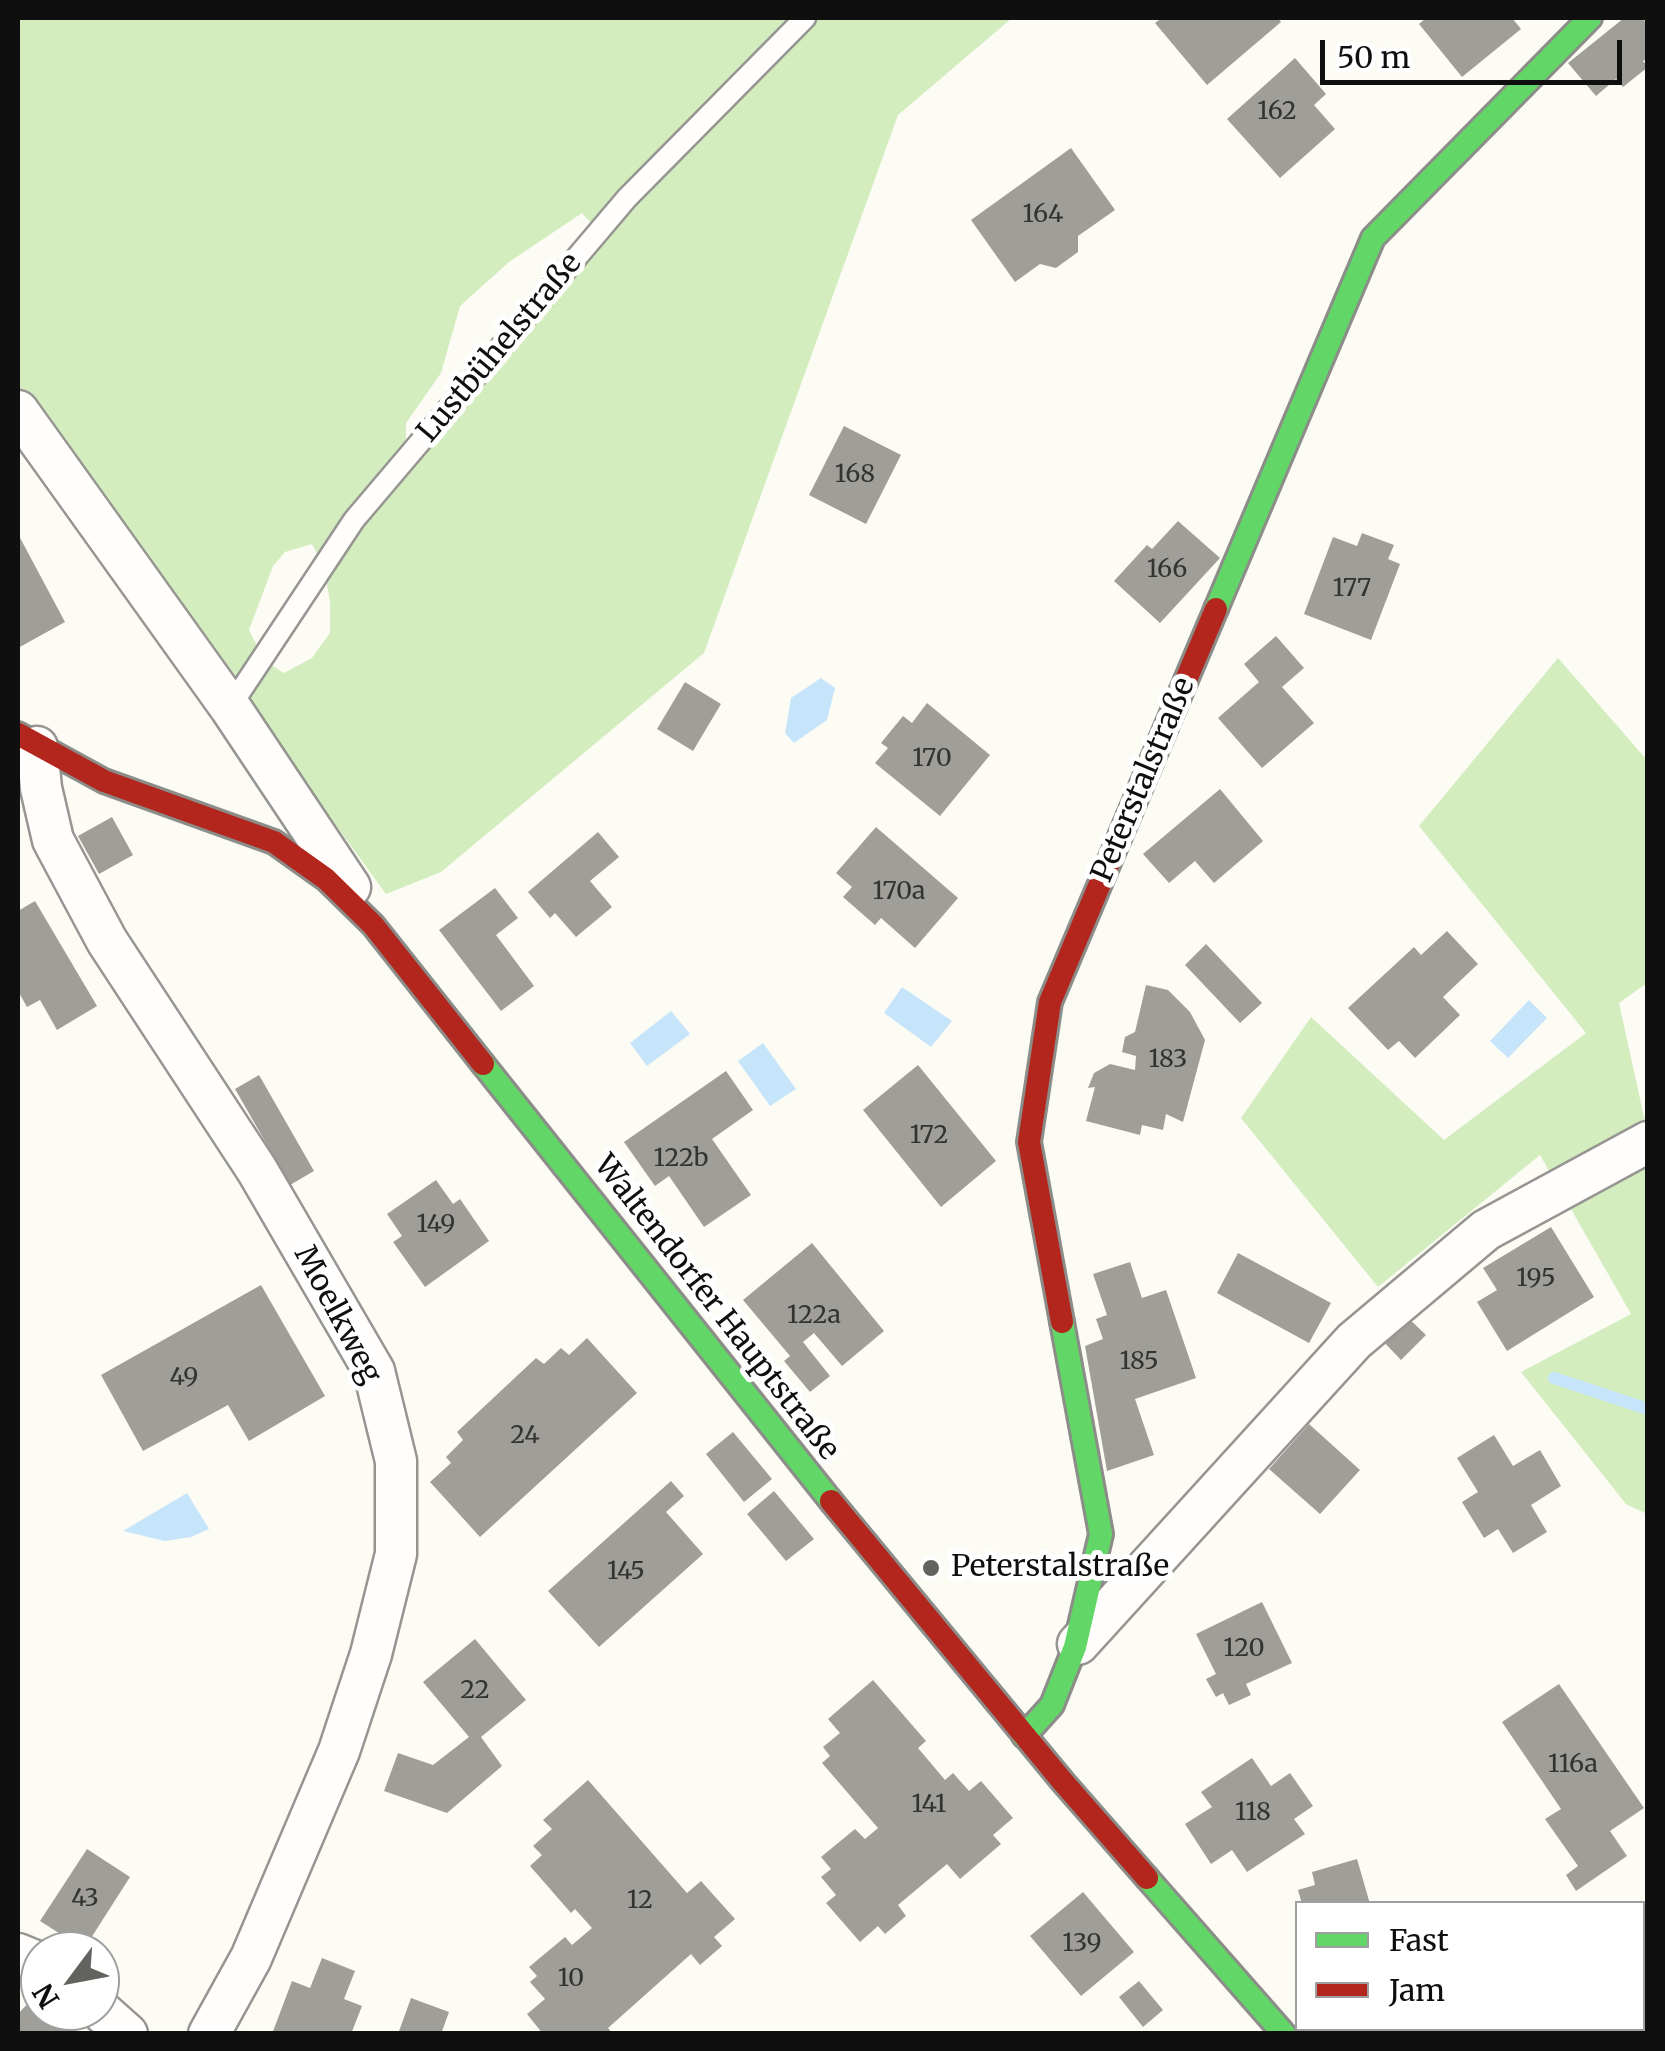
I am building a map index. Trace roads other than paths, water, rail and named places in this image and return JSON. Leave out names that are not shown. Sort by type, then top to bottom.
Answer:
[{"type":"street","name":"Peterstalstraße","points":[[1024,1736],[1052,1706],[1075,1647],[1101,1534],[1029,1142],[1050,1002],[1373,238],[1590,18]]},
{"type":"street","points":[[18,410],[230,707],[372,925]]},
{"type":"street","name":"Waltendorfer Hauptstraße","points":[[28,740],[104,780],[274,842],[326,879],[372,925],[738,1386],[1024,1736],[1284,2034]]},
{"type":"street","name":"Moelkweg","points":[[28,740],[53,840],[107,941],[258,1170],[374,1371],[396,1461],[396,1554],[371,1654],[339,1751],[251,1958],[209,2034]]},
{"type":"street","name":"Peterstalstraße","points":[[1075,1647],[1354,1341],[1486,1230],[1648,1142]]},
{"type":"lane","name":"Lustbühelstraße","points":[[230,707],[354,520],[627,198],[805,18]]},
{"type":"water","points":[[821,678],[835,688],[827,720],[794,743],[785,733],[791,698]]},
{"type":"water","points":[[902,987],[952,1021],[931,1047],[884,1013]]},
{"type":"water","points":[[1529,1000],[1547,1018],[1508,1058],[1490,1041]]},
{"type":"water","points":[[671,1011],[690,1034],[647,1066],[630,1043]]},
{"type":"water","points":[[763,1043],[796,1089],[770,1106],[738,1061]]},
{"type":"water","points":[[187,1493],[209,1529],[165,1541],[123,1531]]},
{"type":"waterway","points":[[1554,1378],[1648,1409]]},
{"type":"place","name":"Peterstalstraße","points":[[931,1568]]}]
